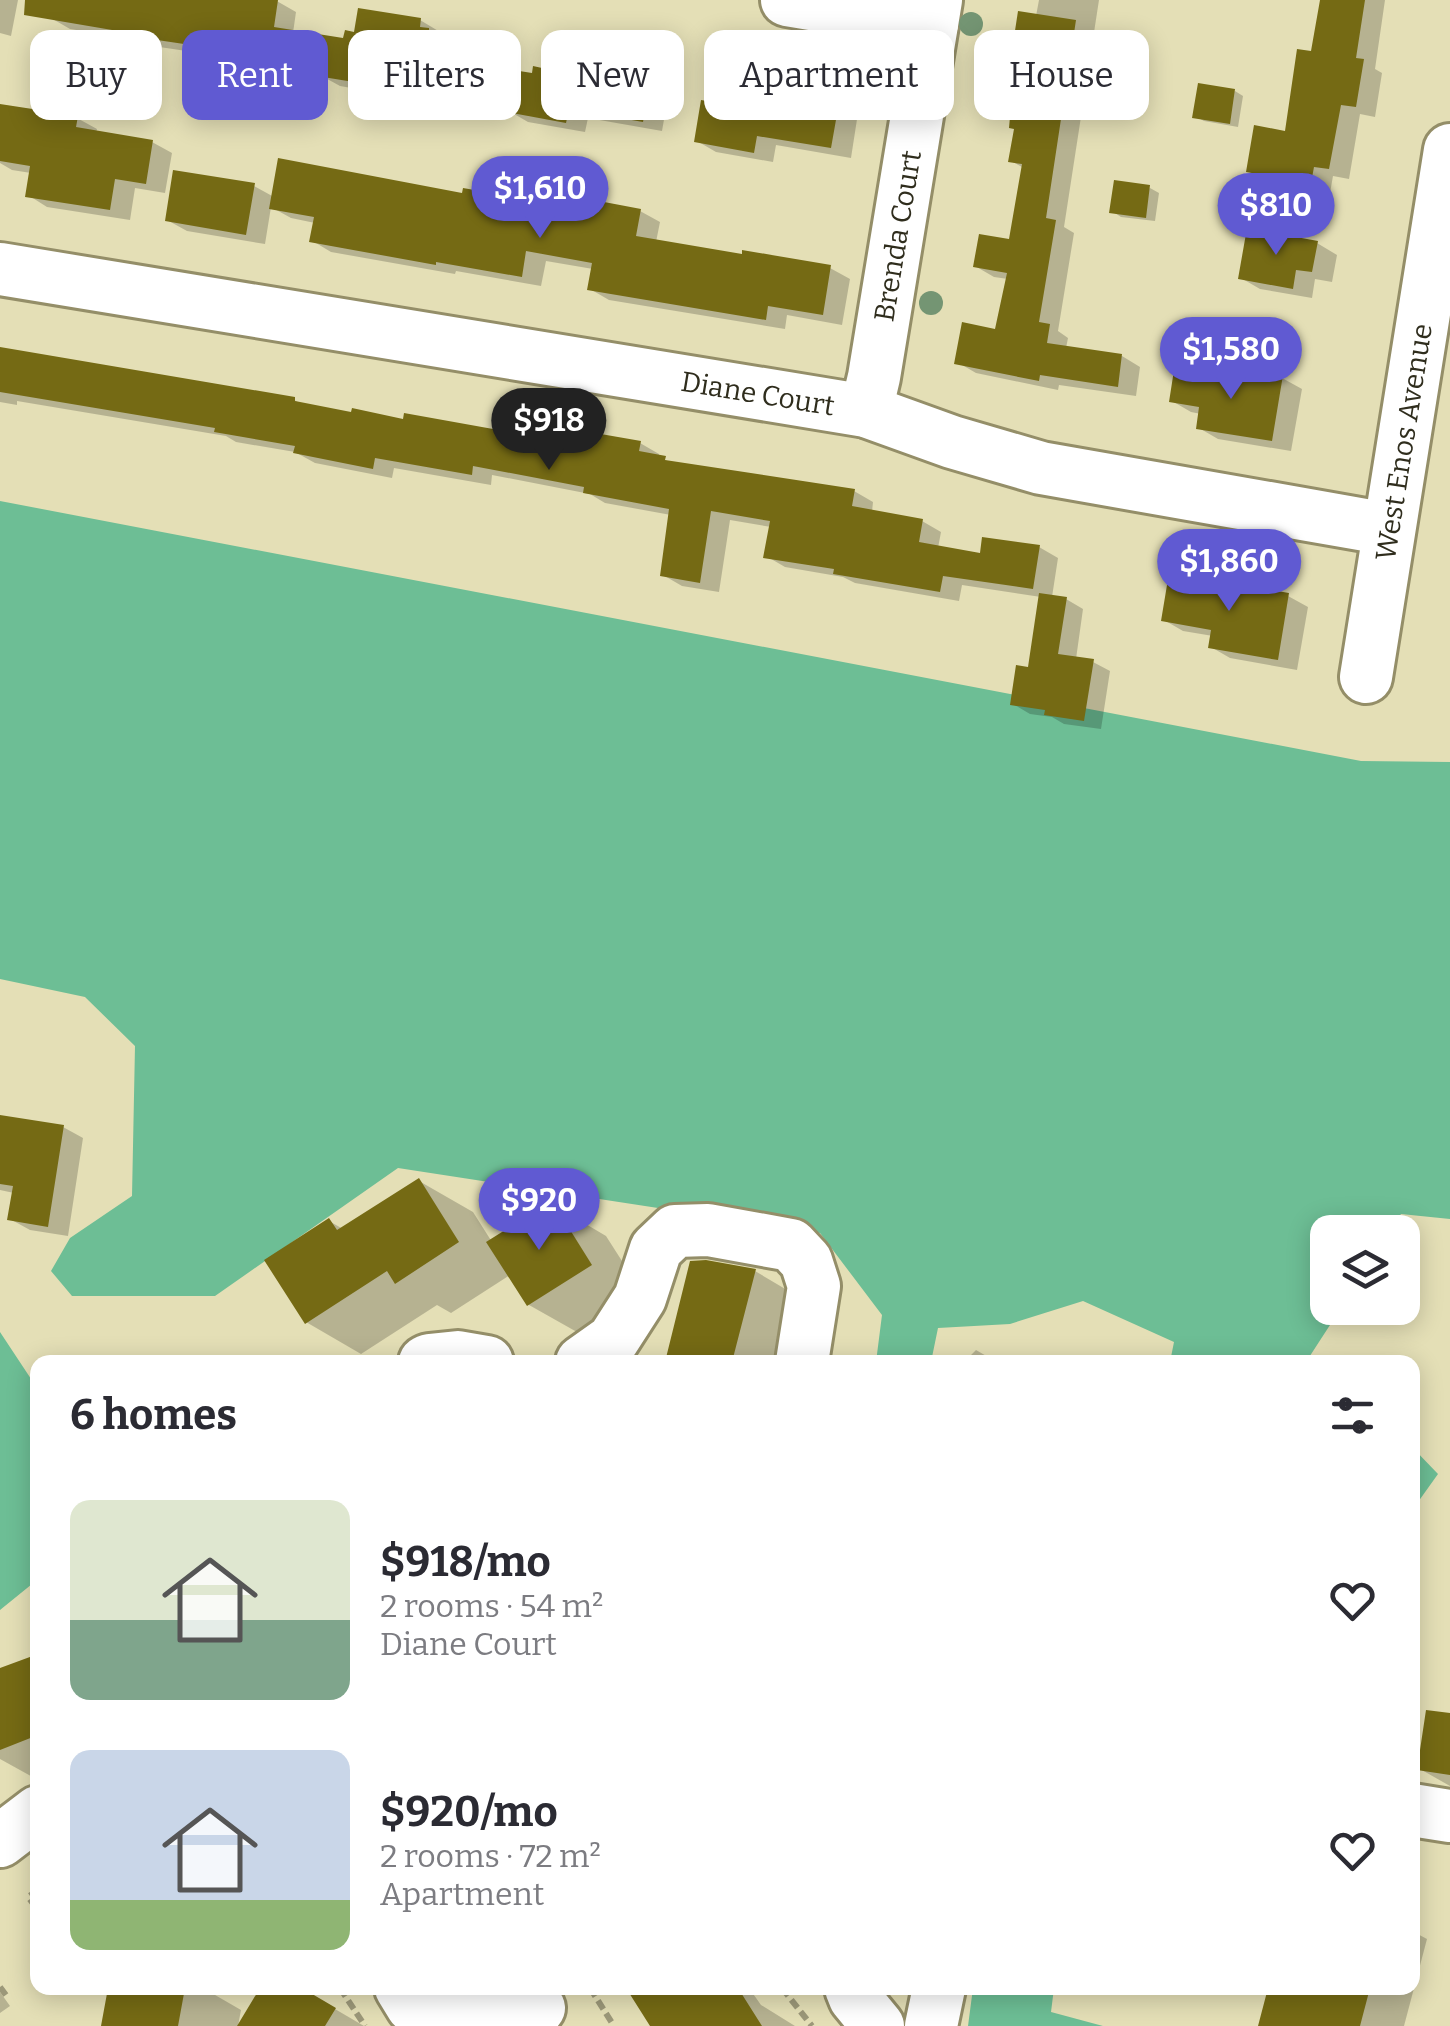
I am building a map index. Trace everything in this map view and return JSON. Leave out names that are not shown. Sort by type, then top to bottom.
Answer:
[{"type":"street","points":[[787,0],[934,12]]},
{"type":"street","name":"Brenda Court","points":[[866,411],[934,12]]},
{"type":"street","name":"West Enos Avenue","points":[[1366,677],[1450,150]]},
{"type":"street","name":"Diane Court","points":[[0,268],[866,411],[1041,468],[1388,529]]},
{"type":"street","points":[[592,1355],[612,1340],[640,1298],[656,1249],[675,1231],[708,1230],[792,1245],[806,1261],[814,1286],[803,1355]]},
{"type":"street","points":[[1420,1811],[1450,1816]]},
{"type":"street","points":[[0,1840],[30,1818]]},
{"type":"street","points":[[405,1995],[412,2006],[434,2015],[538,2007]]},
{"type":"street","points":[[854,1995],[878,2026]]},
{"type":"street","points":[[931,2026],[938,1995]]},
{"type":"path","points":[[0,1988],[8,1998]]},
{"type":"path","points":[[345,1995],[365,2026]]},
{"type":"path","points":[[594,1995],[614,2026]]},
{"type":"path","points":[[788,1995],[812,2026]]},
{"type":"green space","points":[[0,501],[1361,761],[1450,762],[1450,1219],[1401,1214],[1310,1215],[1310,1325],[1330,1325],[1311,1355],[1171,1355],[1174,1342],[1083,1301],[1010,1324],[938,1328],[932,1355],[877,1355],[882,1315],[820,1233],[398,1168],[215,1296],[72,1296],[51,1271],[70,1238],[132,1196],[135,1046],[85,997],[0,979]]},
{"type":"green space","points":[[0,1332],[30,1377],[30,1586],[0,1610]]},
{"type":"green space","points":[[1420,1455],[1438,1474],[1420,1499]]},
{"type":"green space","points":[[972,1995],[1053,1995],[1051,2012],[1103,2026],[968,2026]]},
{"type":"building","points":[[25,0],[278,0],[274,27],[293,30],[182,30],[182,44],[162,41],[162,30],[112,30],[24,15]]},
{"type":"building","points":[[1320,0],[1365,0],[1356,58],[1364,59],[1356,107],[1341,105],[1329,169],[1314,167],[1311,183],[1246,172],[1254,125],[1285,131],[1297,49],[1311,51]]},
{"type":"building","points":[[358,8],[421,18],[420,27],[429,28],[354,30]]},
{"type":"building","points":[[1018,11],[1076,20],[1074,30],[1015,30]]},
{"type":"building","points":[[345,30],[348,31],[348,81],[328,78],[328,36],[343,38]]},
{"type":"building","points":[[533,66],[541,68],[541,118],[521,115],[521,71],[532,73]]},
{"type":"building","points":[[1198,83],[1235,89],[1230,124],[1192,118]]},
{"type":"building","points":[[701,100],[704,120],[836,120],[831,148],[757,136],[754,153],[694,142]]},
{"type":"building","points":[[0,104],[30,109],[30,120],[77,120],[76,127],[153,140],[146,184],[115,179],[110,210],[25,197],[30,166],[0,161]]},
{"type":"building","points":[[1010,120],[1061,120],[1046,218],[1056,220],[1039,322],[1050,324],[1047,343],[1122,354],[1118,387],[1040,375],[1039,381],[954,364],[962,322],[995,329],[1007,273],[973,267],[979,234],[1009,239],[1022,164],[1008,162],[1014,129],[1009,128]]},
{"type":"building","points":[[278,158],[462,193],[463,188],[560,205],[562,194],[641,209],[636,236],[831,265],[823,315],[768,306],[766,320],[587,290],[592,263],[526,251],[522,277],[309,242],[314,217],[269,209]]},
{"type":"building","points":[[173,170],[255,183],[246,235],[165,221]]},
{"type":"building","points":[[1114,180],[1150,185],[1146,218],[1109,213]]},
{"type":"building","points":[[1247,228],[1318,241],[1312,272],[1296,270],[1293,289],[1238,279]]},
{"type":"building","points":[[0,347],[295,397],[295,401],[351,412],[352,408],[403,419],[404,413],[493,429],[494,424],[593,442],[595,433],[641,441],[639,451],[666,456],[665,460],[855,489],[852,506],[923,519],[919,542],[980,553],[982,537],[1040,545],[1033,589],[943,576],[940,592],[763,558],[770,521],[711,511],[700,583],[660,576],[669,509],[583,493],[584,487],[473,466],[472,475],[375,458],[373,469],[293,453],[295,446],[214,432],[215,428],[0,392]]},
{"type":"building","points":[[1239,368],[1283,375],[1272,441],[1196,429],[1199,407],[1169,402],[1174,370],[1237,380]]},
{"type":"building","points":[[1169,573],[1289,593],[1278,660],[1208,648],[1211,630],[1161,621]]},
{"type":"building","points":[[1039,593],[1067,597],[1058,654],[1094,659],[1084,721],[1010,705],[1016,665],[1028,667]]},
{"type":"building","points":[[0,1115],[64,1125],[48,1227],[7,1220],[13,1186],[0,1184]]},
{"type":"building","points":[[419,1178],[459,1242],[395,1284],[387,1271],[305,1324],[264,1260],[329,1218],[337,1230]]},
{"type":"building","points":[[552,1201],[592,1265],[527,1306],[486,1242]]},
{"type":"building","points":[[690,1261],[756,1269],[734,1355],[667,1355]]},
{"type":"building","points":[[30,1657],[30,1738],[0,1750],[0,1668]]},
{"type":"building","points":[[1426,1710],[1450,1713],[1450,1775],[1420,1770]]},
{"type":"building","points":[[107,1995],[184,1995],[178,2026],[101,2026]]},
{"type":"building","points":[[256,1995],[314,1995],[336,2008],[325,2026],[237,2026]]},
{"type":"building","points":[[630,1995],[742,1995],[762,2026],[650,2026]]},
{"type":"building","points":[[1266,1995],[1368,1995],[1360,2026],[1258,2026]]}]
